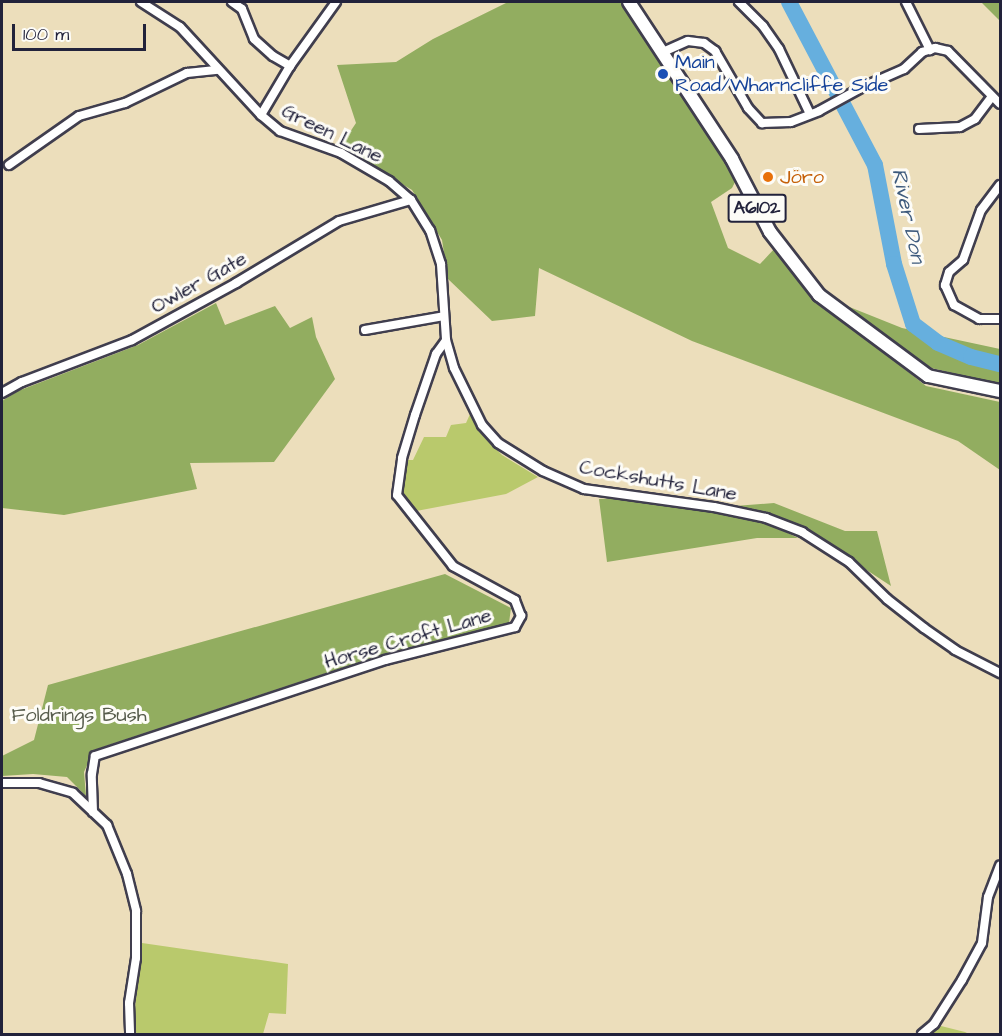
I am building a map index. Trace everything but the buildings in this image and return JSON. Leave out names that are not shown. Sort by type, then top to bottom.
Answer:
[{"type":"main road","name":"A6102","points":[[629,2],[732,159],[770,232],[819,295],[928,376],[1000,391]]},
{"type":"street","points":[[141,2],[180,27],[261,115]]},
{"type":"street","points":[[232,2],[242,9],[254,39],[273,56],[291,66]]},
{"type":"street","name":"Green Lane","points":[[336,2],[291,66],[261,115],[280,131],[341,153],[380,175],[411,200]]},
{"type":"street","points":[[740,2],[763,26],[779,49],[810,114]]},
{"type":"street","points":[[906,2],[930,50]]},
{"type":"street","points":[[663,52],[688,41],[704,43],[715,51],[748,108],[762,123],[779,124],[819,111],[863,87],[904,69],[922,52],[935,48],[948,51],[991,98],[1000,104]]},
{"type":"street","points":[[9,165],[80,116],[125,103],[187,73],[218,70]]},
{"type":"street","points":[[919,129],[960,127],[975,119],[991,98]]},
{"type":"street","points":[[1000,185],[981,210],[963,260],[949,272],[945,285],[954,305],[979,319],[1000,320]]},
{"type":"street","name":"Cockshutts Lane","points":[[411,200],[429,230],[441,264],[446,340],[454,368],[473,409],[490,434],[508,451],[543,471],[584,489],[714,507],[766,518],[802,532],[849,562],[887,599],[924,628],[955,650],[1000,673]]},
{"type":"street","name":"Owler Gate","points":[[2,393],[22,382],[132,340],[236,283],[339,221],[411,200]]},
{"type":"street","points":[[364,330],[444,316]]},
{"type":"street","name":"Horse Croft Lane","points":[[93,812],[92,774],[95,756],[385,660],[515,627],[521,616],[515,600],[453,566],[419,527],[397,495],[402,458],[436,354],[446,340]]},
{"type":"street","points":[[2,783],[39,783],[73,793],[107,825],[127,873],[136,911],[136,958],[129,1003],[130,1035]]},
{"type":"street","points":[[922,1035],[934,1024],[982,943],[988,897],[1000,865]]},
{"type":"green space","points":[[508,2],[621,2],[738,176],[732,188],[711,202],[728,248],[760,264],[776,247],[818,300],[926,386],[1000,402],[1000,470],[958,441],[692,341],[539,268],[535,316],[492,321],[448,279],[442,240],[412,190],[340,147],[356,123],[337,65],[396,62],[433,39]]},
{"type":"green space","points":[[981,2],[1000,2],[1000,21]]},
{"type":"green space","points":[[832,300],[902,328],[1000,349],[1000,384],[931,368]]},
{"type":"green space","points":[[216,303],[225,325],[275,306],[290,328],[312,317],[316,337],[335,379],[274,462],[190,463],[197,489],[64,515],[2,508],[2,401],[18,391],[138,345]]},
{"type":"green space","points":[[471,412],[484,437],[502,455],[538,477],[506,494],[411,512],[400,495],[407,460],[413,460],[424,437],[446,437],[451,425],[466,423]]},
{"type":"green space","points":[[619,498],[710,509],[767,523],[798,538],[757,538],[607,562],[599,499]]},
{"type":"green space","points":[[774,503],[845,531],[877,531],[891,586],[804,529],[735,506]]},
{"type":"green space","name":"Foldrings Bush","points":[[445,574],[511,608],[509,623],[390,652],[94,750],[84,772],[86,796],[67,777],[33,774],[2,776],[2,756],[34,740],[48,685]]},
{"type":"green space","points":[[142,943],[288,964],[286,1014],[269,1013],[263,1034],[137,1034],[133,1027]]},
{"type":"green space","points":[[941,1026],[965,1032],[969,1034],[930,1034]]},
{"type":"waterway","name":"River Don","points":[[789,2],[875,165],[894,264],[913,324],[938,343],[971,357],[1000,364]]},
{"type":"place","name":"Main Road/Wharncliffe Side","points":[[663,74]]},
{"type":"place","name":"Jöro","points":[[768,177]]}]
